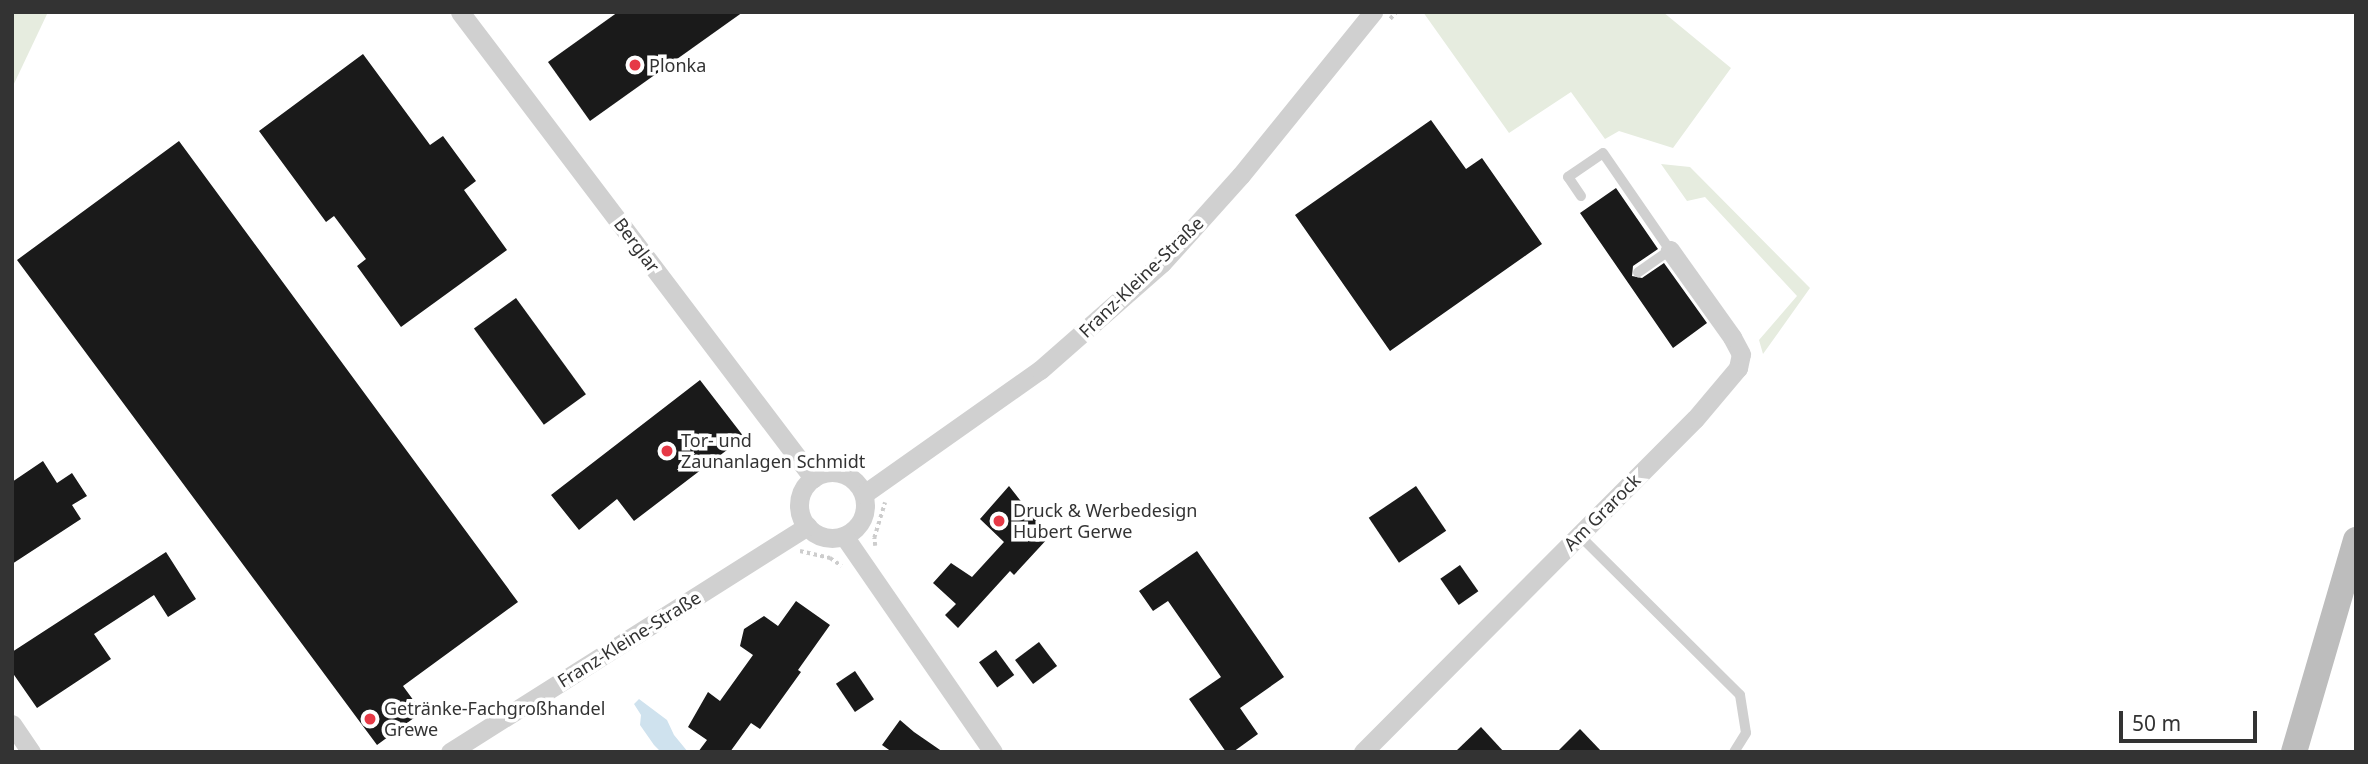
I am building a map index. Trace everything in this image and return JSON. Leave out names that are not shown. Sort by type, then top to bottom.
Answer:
[{"type":"main road","points":[[2294,752],[2356,540]]},
{"type":"street","name":"Berglar","points":[[460,12],[813,478]]},
{"type":"street","name":"Franz-Kleine-Straße","points":[[864,494],[1041,370],[1161,262],[1241,175],[1373,12]]},
{"type":"street","name":"Am Grarock","points":[[1363,752],[1695,419],[1738,368],[1741,354],[1732,337],[1670,250]]},
{"type":"street","points":[[822,474],[842,474],[851,478],[864,494],[864,513],[860,522],[844,536],[825,537],[807,526],[799,506],[801,495],[813,478],[822,474]]},
{"type":"street","name":"Franz-Kleine-Straße","points":[[450,752],[807,526]]},
{"type":"street","points":[[844,536],[993,752]]},
{"type":"street","points":[[12,724],[31,752]]},
{"type":"lane","points":[[1581,196],[1568,177],[1603,153],[1670,250],[1638,272]]},
{"type":"lane","points":[[1579,535],[1740,695],[1746,733],[1734,752]]},
{"type":"path","points":[[789,558],[800,551],[830,558],[848,571],[863,567]]},
{"type":"shaded area","points":[[12,12],[48,12],[12,88]]},
{"type":"shaded area","points":[[1423,12],[1663,12],[1731,68],[1673,148],[1619,131],[1605,139],[1571,92],[1509,133]]},
{"type":"shaded area","points":[[1661,164],[1690,167],[1810,288],[1763,354],[1759,340],[1797,296],[1705,197],[1687,201]]},
{"type":"water","points":[[639,699],[667,720],[674,735],[688,752],[661,752],[654,745],[640,725],[641,715],[634,704]]},
{"type":"building","name":"Plonka","points":[[618,12],[743,12],[590,121],[548,62]]},
{"type":"building","points":[[363,54],[430,145],[443,136],[476,181],[464,190],[507,250],[401,327],[357,266],[366,259],[334,216],[326,222],[259,131]]},
{"type":"building","points":[[1431,120],[1466,169],[1482,158],[1542,244],[1390,351],[1295,215]]},
{"type":"building","points":[[179,141],[518,602],[403,686],[422,712],[377,745],[17,260]]},
{"type":"building","points":[[1616,188],[1658,249],[1633,266],[1632,276],[1642,278],[1664,263],[1707,323],[1673,348],[1580,213]]},
{"type":"building","points":[[516,298],[586,394],[544,425],[474,329]]},
{"type":"building","name":"Tor- und Zaunanlagen Schmidt","points":[[700,380],[744,437],[634,521],[617,499],[579,530],[551,495]]},
{"type":"building","points":[[43,461],[57,483],[72,473],[87,496],[72,505],[81,519],[12,564],[12,482]]},
{"type":"building","points":[[1009,486],[1049,537],[1014,575],[1010,571],[958,628],[945,615],[956,604],[933,583],[951,563],[972,577],[1004,542],[980,519]]},
{"type":"building","points":[[1416,486],[1446,531],[1399,563],[1369,518]]},
{"type":"building","points":[[1197,551],[1284,677],[1240,708],[1258,734],[1233,752],[1226,752],[1189,699],[1221,677],[1168,601],[1153,611],[1139,591]]},
{"type":"building","points":[[166,552],[196,599],[168,617],[154,595],[94,634],[111,659],[37,708],[12,672],[12,652]]},
{"type":"building","points":[[1460,565],[1478,591],[1459,605],[1440,579]]},
{"type":"building","points":[[796,601],[830,625],[798,670],[801,672],[760,729],[751,723],[730,752],[698,752],[707,740],[688,727],[708,692],[720,701],[753,655],[740,646],[744,629],[764,616],[778,626]]},
{"type":"building","points":[[1039,642],[1057,666],[1033,684],[1015,660]]},
{"type":"building","points":[[996,650],[1014,675],[997,687],[979,662]]},
{"type":"building","points":[[855,671],[874,699],[855,712],[836,684]]},
{"type":"building","points":[[900,720],[943,752],[892,752],[882,745]]},
{"type":"building","points":[[1481,727],[1504,752],[1455,752]]},
{"type":"building","points":[[1580,729],[1602,752],[1557,752]]},
{"type":"place","name":"Plonka","points":[[635,65]]},
{"type":"place","name":"Tor- und Zaunanlagen Schmidt","points":[[667,451]]},
{"type":"place","name":"Druck & Werbedesign Hubert Gerwe","points":[[999,521]]},
{"type":"place","name":"Getränke-Fachgroßhandel Grewe","points":[[370,719]]}]
